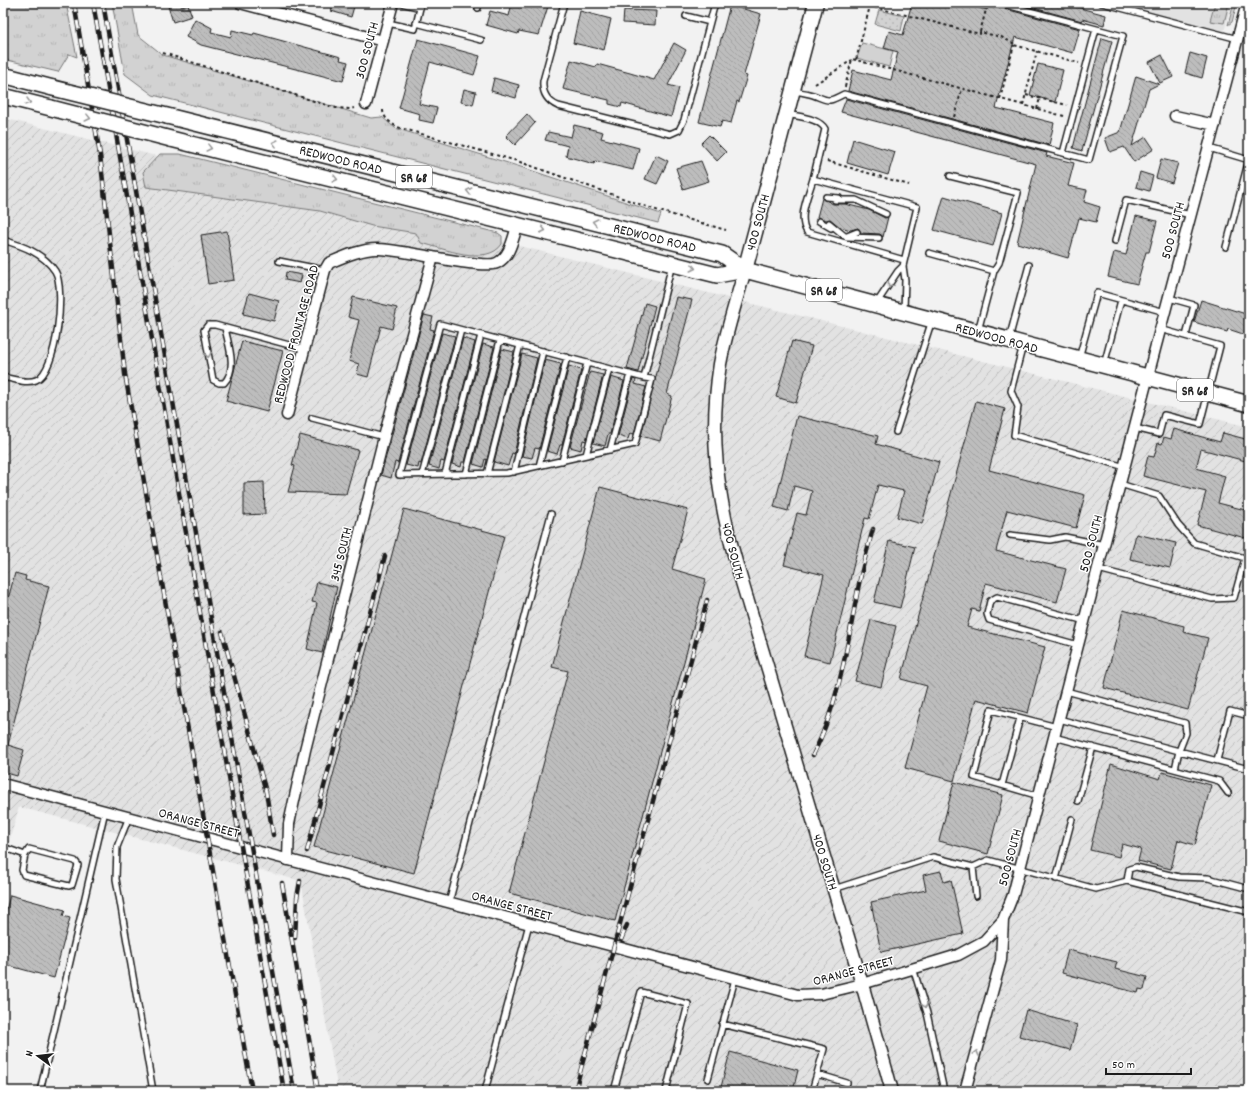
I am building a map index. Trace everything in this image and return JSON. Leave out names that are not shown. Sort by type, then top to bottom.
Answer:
[{"type":"main road","name":"400 SOUTH","points":[[744,270],[816,3]]},
{"type":"main road","name":"REDWOOD ROAD","points":[[6,76],[722,254],[744,270],[904,311],[1249,404]]},
{"type":"main road","name":"REDWOOD ROAD","points":[[4,96],[717,275],[744,270]]},
{"type":"street","points":[[240,3],[383,41]]},
{"type":"street","name":"300 SOUTH","points":[[366,104],[393,3]]},
{"type":"street","name":"500 SOUTH","points":[[965,1091],[1001,960],[1003,920],[1011,904],[1160,329],[1247,3]]},
{"type":"street","points":[[1175,116],[1215,125]]},
{"type":"street","name":"REDWOOD FRONTAGE ROAD","points":[[287,415],[325,270],[329,263],[377,249],[407,251],[433,257],[493,265],[505,257],[518,224]]},
{"type":"street","name":"345 SOUTH","points":[[288,860],[289,824],[303,758],[384,437],[433,257]]},
{"type":"street","name":"400 SOUTH","points":[[744,270],[724,346],[718,384],[715,443],[720,498],[728,533],[747,600],[834,889],[892,1091]]},
{"type":"street","name":"ORANGE STREET","points":[[3,784],[787,993],[809,996],[862,984],[958,955],[978,946],[991,936],[1003,920]]},
{"type":"lane","points":[[388,23],[415,29],[420,8],[401,3]]},
{"type":"lane","points":[[564,3],[543,81],[546,96],[558,106],[664,134],[676,133],[682,125],[715,3]]},
{"type":"lane","points":[[792,91],[812,95],[824,101],[834,100],[844,94],[1089,160],[1123,36],[999,3]]},
{"type":"lane","points":[[1102,3],[1238,39]]},
{"type":"lane","points":[[686,16],[710,22]]},
{"type":"lane","points":[[416,23],[482,40]]},
{"type":"lane","points":[[1063,153],[1096,29]]},
{"type":"lane","points":[[786,114],[817,121],[822,124],[825,129],[803,215],[802,225],[807,232],[904,263]]},
{"type":"lane","points":[[1209,148],[1249,160],[1226,247]]},
{"type":"lane","points":[[950,176],[1018,193],[999,263],[994,271],[978,332]]},
{"type":"lane","points":[[813,179],[917,208],[904,263],[904,311]]},
{"type":"lane","points":[[849,204],[856,200],[859,192]]},
{"type":"lane","points":[[826,197],[856,200],[886,214]]},
{"type":"lane","points":[[836,200],[856,200],[877,212]]},
{"type":"lane","points":[[856,200],[863,208]]},
{"type":"lane","points":[[1115,241],[1126,200],[1191,215]]},
{"type":"lane","points":[[819,221],[846,237],[879,238]]},
{"type":"lane","points":[[829,223],[846,237],[870,236]]},
{"type":"lane","points":[[843,227],[846,237],[845,243]]},
{"type":"lane","points":[[846,237],[857,232]]},
{"type":"lane","points":[[3,240],[33,251],[46,260],[56,272],[61,297],[59,319],[46,371],[37,380],[29,382],[3,377]]},
{"type":"lane","points":[[930,253],[994,271]]},
{"type":"lane","points":[[279,261],[325,270]]},
{"type":"lane","points":[[644,378],[673,263]]},
{"type":"lane","points":[[876,304],[904,263]]},
{"type":"lane","points":[[1009,340],[1029,265]]},
{"type":"lane","points":[[1078,359],[1097,293],[1165,312]]},
{"type":"lane","points":[[1169,298],[1194,304],[1186,336]]},
{"type":"lane","points":[[1104,366],[1121,300]]},
{"type":"lane","points":[[896,432],[932,319]]},
{"type":"lane","points":[[440,324],[644,378],[652,378],[635,444],[514,472],[487,474],[399,475],[440,324]]},
{"type":"lane","points":[[226,328],[231,368],[229,378],[224,383],[218,383],[212,380],[204,330],[208,325],[226,328],[304,349]]},
{"type":"lane","points":[[1135,428],[1159,434],[1164,415],[1200,424],[1209,394],[1220,346],[1160,329]]},
{"type":"lane","points":[[422,475],[461,330]]},
{"type":"lane","points":[[445,474],[481,335]]},
{"type":"lane","points":[[466,474],[500,340]]},
{"type":"lane","points":[[1024,344],[1011,392],[1018,407],[1014,435],[1125,467]]},
{"type":"lane","points":[[487,474],[520,345]]},
{"type":"lane","points":[[514,472],[543,351]]},
{"type":"lane","points":[[539,466],[566,357]]},
{"type":"lane","points":[[562,461],[587,363]]},
{"type":"lane","points":[[586,455],[609,369]]},
{"type":"lane","points":[[610,450],[630,374]]},
{"type":"lane","points":[[312,418],[384,437]]},
{"type":"lane","points":[[1098,569],[1212,599],[1234,598],[1246,558],[1194,543],[1178,525],[1159,496],[1120,484]]},
{"type":"lane","points":[[449,904],[551,514]]},
{"type":"lane","points":[[1010,534],[1050,540],[1066,537],[1104,545]]},
{"type":"lane","points":[[1078,645],[988,620],[987,614],[990,601],[997,598],[1085,621]]},
{"type":"lane","points":[[1066,691],[1185,723],[1186,733],[1179,751],[1175,769]]},
{"type":"lane","points":[[1039,796],[974,777],[992,710],[1057,728],[1179,751],[1248,768],[1249,759]]},
{"type":"lane","points":[[1217,760],[1230,711],[1249,716]]},
{"type":"lane","points":[[1002,785],[1020,718]]},
{"type":"lane","points":[[1057,728],[1093,747],[1219,781],[1228,793]]},
{"type":"lane","points":[[1078,801],[1093,747]]},
{"type":"lane","points":[[40,1091],[105,811]]},
{"type":"lane","points":[[128,817],[117,847],[116,879],[153,1091]]},
{"type":"lane","points":[[1056,879],[1072,819]]},
{"type":"lane","points":[[3,847],[25,854]]},
{"type":"lane","points":[[28,849],[75,861],[78,865],[74,882],[69,886],[24,875],[22,870],[25,854],[28,849]]},
{"type":"lane","points":[[834,889],[933,857],[973,867],[988,860],[1096,889],[1127,881],[1249,912]]},
{"type":"lane","points":[[973,867],[976,896]]},
{"type":"lane","points":[[1127,881],[1129,869],[1136,867],[1179,877],[1208,878],[1249,889]]},
{"type":"lane","points":[[485,1091],[529,924]]},
{"type":"lane","points":[[913,968],[927,1013],[944,1091]]},
{"type":"lane","points":[[708,1080],[735,979]]},
{"type":"lane","points":[[614,1091],[641,992],[688,1004],[666,1091]]},
{"type":"lane","points":[[722,1024],[824,1049],[812,1091]]},
{"type":"lane","points":[[817,1074],[847,1084]]},
{"type":"path","points":[[868,3],[870,6],[980,34],[980,32],[1001,38],[1015,44],[1014,45],[1082,64]]},
{"type":"path","points":[[856,60],[870,6]]},
{"type":"path","points":[[980,32],[987,6]]},
{"type":"path","points":[[1000,99],[1014,45]]},
{"type":"path","points":[[1023,105],[1037,51]]},
{"type":"path","points":[[163,53],[336,108],[354,108]]},
{"type":"path","points":[[845,88],[852,60]]},
{"type":"path","points":[[815,84],[852,60],[856,60],[1067,117]]},
{"type":"path","points":[[954,117],[962,89]]},
{"type":"path","points":[[1026,95],[1070,106]]},
{"type":"path","points":[[1037,109],[1040,98]]},
{"type":"path","points":[[383,110],[386,118],[396,127],[517,161],[659,211],[726,230]]},
{"type":"path","points":[[827,161],[909,185]]},
{"type":"shaded area","points":[[1090,3],[1232,3],[1222,39]]},
{"type":"shaded area","points":[[3,118],[1249,427],[1249,1091],[338,1091],[301,881],[19,807],[3,863]]},
{"type":"green space","points":[[3,3],[66,3],[77,57],[69,54],[58,72],[3,59]]},
{"type":"green space","points":[[112,3],[132,3],[138,35],[163,55],[371,118],[382,117],[395,128],[524,168],[661,214],[658,223],[153,95],[125,74]]},
{"type":"green space","points":[[1215,3],[1229,3],[1224,23],[1210,21]]},
{"type":"green space","points":[[1234,3],[1237,3],[1232,22],[1228,25]]},
{"type":"green space","points":[[879,10],[904,16],[901,31],[875,24]]},
{"type":"green space","points":[[862,43],[893,51],[889,67],[857,58]]},
{"type":"green space","points":[[160,154],[180,154],[498,233],[502,236],[502,244],[495,251],[486,254],[464,254],[421,243],[416,233],[372,226],[320,211],[146,187],[143,172]]},
{"type":"building","points":[[167,3],[181,3],[182,7],[188,5],[192,16],[173,22]]},
{"type":"building","points":[[333,3],[355,3],[351,17],[331,11]]},
{"type":"building","points":[[512,3],[549,3],[539,35],[519,31],[518,34],[486,25],[490,11],[509,16]]},
{"type":"building","points":[[912,3],[961,3],[987,10],[988,3],[995,3],[998,7],[1080,29],[1073,53],[1015,37],[996,108],[1054,123],[1049,145],[848,91],[853,70],[891,80],[898,52],[884,48],[889,31],[903,35]]},
{"type":"building","points":[[1015,3],[1061,3],[1106,15],[1104,25],[1082,19],[1082,21]]},
{"type":"building","points":[[730,5],[761,14],[744,75],[747,76],[739,102],[737,101],[731,123],[722,121],[720,127],[699,122]]},
{"type":"building","points":[[624,10],[656,11],[655,25],[623,23]]},
{"type":"building","points":[[580,11],[611,19],[604,50],[573,43]]},
{"type":"building","points":[[195,19],[212,28],[211,32],[231,37],[232,30],[253,35],[254,33],[341,57],[340,60],[348,62],[343,81],[201,45],[186,37]]},
{"type":"building","points":[[1102,38],[1112,41],[1082,151],[1073,148]]},
{"type":"building","points":[[418,39],[480,56],[474,75],[430,62],[419,104],[437,108],[433,123],[419,120],[420,114],[399,108]]},
{"type":"building","points":[[674,43],[686,50],[668,85],[679,88],[671,117],[622,103],[621,107],[609,104],[609,100],[563,89],[571,60],[596,67],[597,64],[654,80]]},
{"type":"building","points":[[1190,53],[1207,58],[1202,78],[1185,73]]},
{"type":"building","points":[[1162,55],[1173,77],[1160,83],[1149,62]]},
{"type":"building","points":[[1038,64],[1063,70],[1055,102],[1030,95]]},
{"type":"building","points":[[1136,76],[1159,84],[1149,89],[1132,146],[1146,137],[1154,149],[1134,162],[1124,147],[1110,152],[1105,138],[1120,132]]},
{"type":"building","points":[[494,78],[519,85],[516,98],[491,91]]},
{"type":"building","points":[[464,89],[476,92],[473,105],[461,102]]},
{"type":"building","points":[[846,99],[1047,153],[1046,156],[1074,163],[1068,186],[1087,190],[1084,202],[1100,207],[1096,222],[1079,218],[1068,258],[1017,243],[1036,164],[841,112]]},
{"type":"building","points":[[527,114],[535,123],[515,145],[506,136]]},
{"type":"building","points":[[574,125],[603,132],[601,138],[639,148],[633,170],[595,161],[594,164],[566,156],[568,146],[545,140],[548,132],[571,137]]},
{"type":"building","points":[[709,135],[726,152],[717,161],[701,143]]},
{"type":"building","points":[[853,139],[895,152],[888,175],[847,163]]},
{"type":"building","points":[[656,155],[668,161],[657,184],[645,179]]},
{"type":"building","points":[[1161,159],[1178,163],[1172,183],[1156,178]]},
{"type":"building","points":[[701,161],[709,181],[683,189],[676,168]]},
{"type":"building","points":[[1140,172],[1153,176],[1149,191],[1136,187]]},
{"type":"building","points":[[944,196],[1002,213],[993,246],[934,230]]},
{"type":"building","points":[[822,198],[833,204],[845,204],[869,210],[885,218],[888,217],[883,237],[880,234],[861,233],[858,228],[851,230],[840,227],[830,219],[826,220],[817,217]]},
{"type":"building","points":[[1136,216],[1157,221],[1149,252],[1146,252],[1137,284],[1108,277],[1114,252],[1126,255]]},
{"type":"building","points":[[227,231],[234,280],[208,284],[201,235]]},
{"type":"building","points":[[286,272],[302,275],[300,283],[285,280]]},
{"type":"building","points":[[249,293],[279,301],[274,321],[243,314]]},
{"type":"building","points":[[353,297],[397,308],[392,329],[381,326],[368,377],[357,374],[359,364],[349,361],[359,320],[348,317]]},
{"type":"building","points":[[676,297],[692,300],[667,394],[672,396],[660,441],[641,436]]},
{"type":"building","points":[[1201,300],[1249,315],[1249,336],[1228,329],[1227,332],[1194,322]]},
{"type":"building","points":[[645,303],[655,306],[638,372],[627,369]]},
{"type":"building","points":[[424,315],[433,317],[430,329],[434,330],[398,463],[395,462],[391,478],[381,475]]},
{"type":"building","points":[[442,333],[455,336],[421,464],[419,463],[418,468],[406,465]]},
{"type":"building","points":[[463,338],[475,342],[444,462],[441,461],[439,469],[429,466]]},
{"type":"building","points":[[242,341],[283,351],[267,412],[226,401]]},
{"type":"building","points":[[792,341],[812,346],[796,403],[776,397]]},
{"type":"building","points":[[483,344],[494,347],[465,462],[462,462],[461,467],[452,464]]},
{"type":"building","points":[[502,349],[514,352],[487,460],[485,459],[483,467],[473,464]]},
{"type":"building","points":[[522,354],[537,358],[514,454],[512,453],[508,466],[494,462]]},
{"type":"building","points":[[545,360],[561,364],[539,449],[535,448],[532,458],[522,456]]},
{"type":"building","points":[[569,366],[581,370],[562,445],[560,445],[557,454],[547,451]]},
{"type":"building","points":[[590,372],[603,375],[586,441],[583,440],[581,450],[570,447]]},
{"type":"building","points":[[611,377],[624,381],[610,434],[608,434],[605,446],[593,443]]},
{"type":"building","points":[[633,379],[636,380],[635,384],[646,387],[634,434],[630,433],[628,439],[618,436]]},
{"type":"building","points":[[976,401],[1005,409],[989,470],[1085,495],[1076,528],[1007,510],[996,551],[1066,569],[1057,602],[986,583],[979,611],[972,609],[967,627],[1045,647],[1028,713],[976,699],[954,781],[905,768],[927,686],[901,679]]},
{"type":"building","points":[[797,416],[878,436],[876,444],[939,462],[922,524],[897,517],[904,491],[878,485],[869,519],[865,518],[830,662],[804,656],[824,575],[784,565],[797,513],[806,515],[812,491],[794,486],[788,511],[774,507]]},
{"type":"building","points":[[1174,429],[1220,442],[1223,433],[1249,440],[1249,462],[1201,449],[1196,468],[1225,476],[1218,503],[1249,511],[1249,539],[1197,525],[1206,492],[1143,476],[1148,456],[1154,457],[1158,443],[1162,444],[1164,437],[1171,439]]},
{"type":"building","points":[[300,435],[358,450],[346,494],[288,492],[295,466],[292,465]]},
{"type":"building","points":[[264,482],[265,514],[244,515],[244,483]]},
{"type":"building","points":[[600,487],[688,510],[672,569],[706,579],[615,921],[509,893],[568,671],[552,667]]},
{"type":"building","points":[[404,509],[504,536],[414,873],[314,847]]},
{"type":"building","points":[[1136,534],[1176,543],[1170,568],[1130,559]]},
{"type":"building","points":[[889,541],[915,547],[900,608],[874,602]]},
{"type":"building","points":[[15,573],[26,576],[25,580],[49,586],[8,745],[24,750],[17,776],[3,772],[3,618]]},
{"type":"building","points":[[317,582],[337,587],[322,653],[307,649],[317,603],[312,602]]},
{"type":"building","points":[[1123,610],[1184,626],[1183,632],[1208,638],[1188,710],[1104,688]]},
{"type":"building","points":[[871,620],[896,626],[881,687],[855,681]]},
{"type":"building","points":[[1111,764],[1160,779],[1162,772],[1211,785],[1195,845],[1178,840],[1171,869],[1138,861],[1141,849],[1122,844],[1119,857],[1090,850]]},
{"type":"building","points":[[954,782],[1003,795],[988,854],[939,841]]},
{"type":"building","points":[[941,871],[944,882],[951,880],[963,934],[881,952],[871,902],[926,890],[923,875]]},
{"type":"building","points":[[10,895],[65,910],[63,916],[70,918],[54,978],[3,964],[3,923]]},
{"type":"building","points":[[1068,950],[1117,962],[1115,969],[1147,977],[1144,990],[1139,989],[1138,993],[1062,973]]},
{"type":"building","points":[[1026,1010],[1077,1025],[1070,1050],[1019,1036]]},
{"type":"building","points":[[730,1052],[798,1070],[793,1091],[720,1091]]},
{"type":"railway","points":[[74,3],[100,155],[125,374],[252,1091]]},
{"type":"railway","points":[[93,3],[284,1091]]},
{"type":"railway","points":[[103,3],[294,1091]]},
{"type":"railway","points":[[813,755],[822,736],[841,676],[860,578],[873,529]]},
{"type":"railway","points":[[307,851],[385,556]]},
{"type":"railway","points":[[575,1091],[707,600]]},
{"type":"railway","points":[[222,632],[266,792],[273,835]]},
{"type":"railway","points":[[295,938],[297,898],[300,881]]},
{"type":"railway","points":[[282,883],[318,1091]]},
{"type":"railway","points":[[621,940],[627,925]]}]
